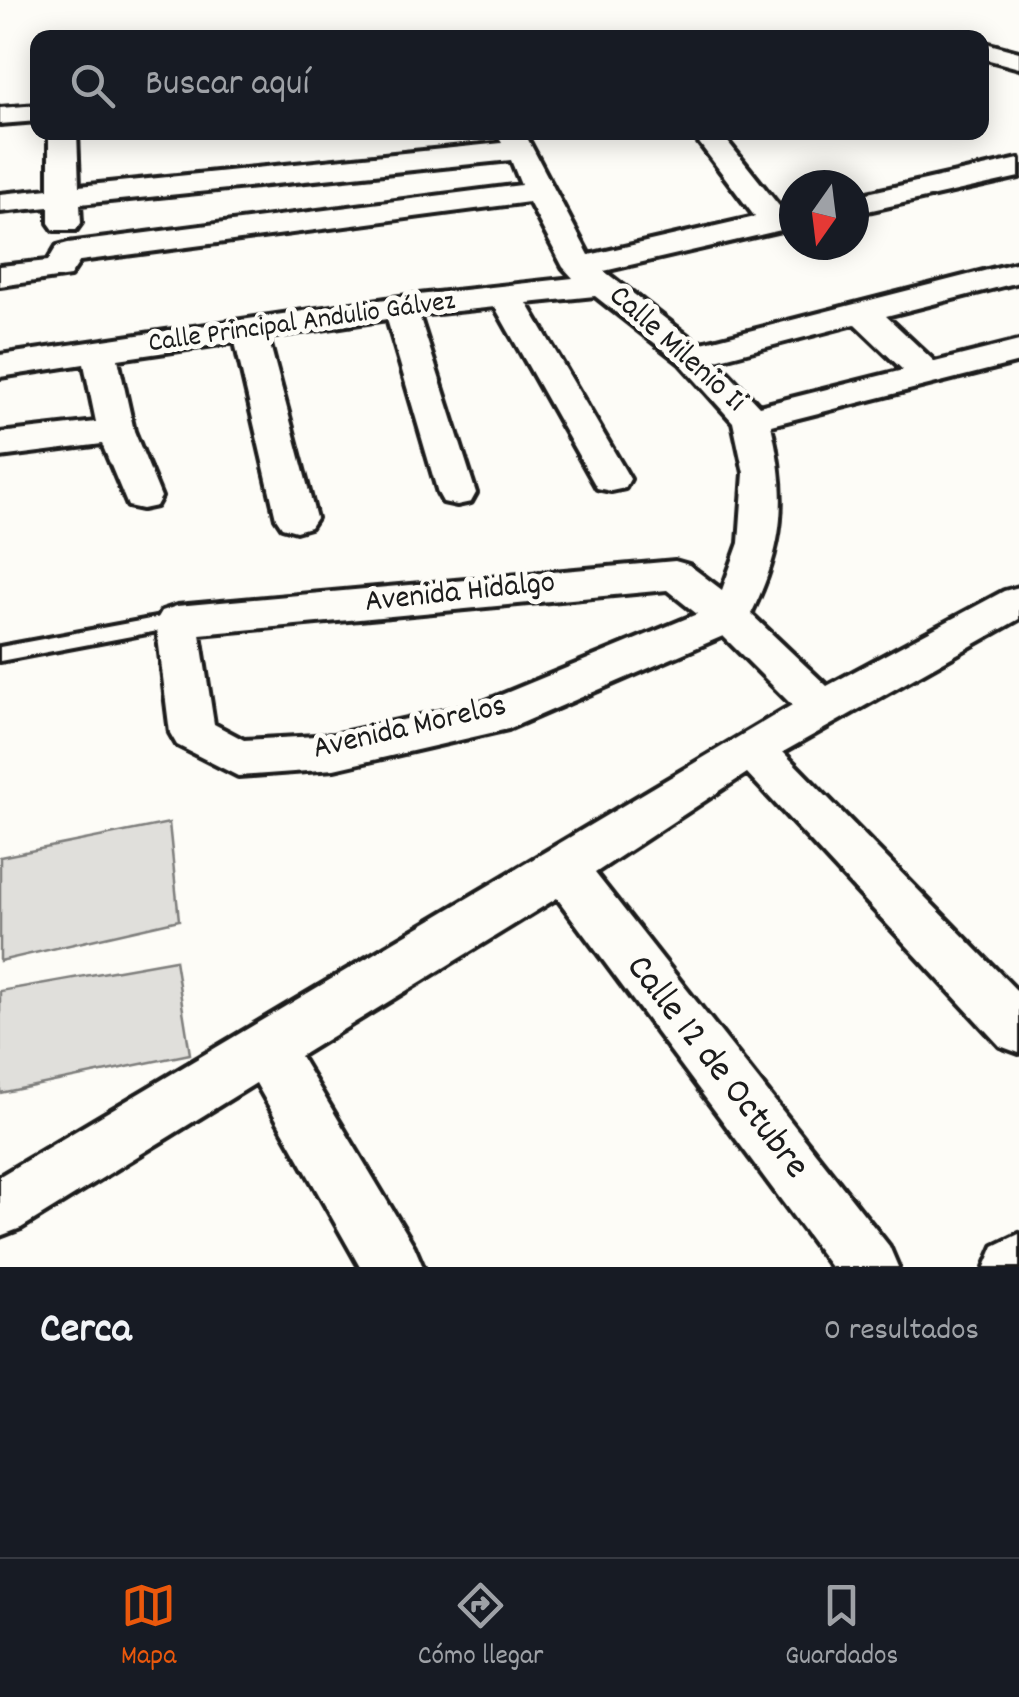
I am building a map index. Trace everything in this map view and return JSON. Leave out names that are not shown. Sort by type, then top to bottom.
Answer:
[{"type":"street","points":[[989,52],[1019,60]]},
{"type":"street","points":[[0,116],[30,114]]},
{"type":"street","points":[[0,276],[59,269],[68,253],[62,195],[63,140]]},
{"type":"street","points":[[712,140],[779,214]]},
{"type":"street","points":[[0,204],[516,141],[539,192],[592,276]]},
{"type":"street","points":[[869,202],[1019,168]]},
{"type":"street","points":[[68,253],[539,192]]},
{"type":"street","name":"Calle Principal Andulio Gálvez","points":[[0,366],[506,296],[592,276],[779,221]]},
{"type":"street","points":[[692,356],[1019,272]]},
{"type":"street","name":"Calle Milenio Ii","points":[[592,276],[692,356],[751,419],[762,473],[759,543],[752,570],[728,617]]},
{"type":"street","points":[[506,296],[611,479]]},
{"type":"street","points":[[400,308],[457,493]]},
{"type":"street","points":[[862,312],[928,374]]},
{"type":"street","points":[[249,330],[296,518]]},
{"type":"street","points":[[751,419],[1019,350]]},
{"type":"street","points":[[99,354],[116,430],[142,497]]},
{"type":"street","points":[[0,445],[116,430]]},
{"type":"street","name":"Avenida Hidalgo","points":[[177,621],[675,575],[728,617],[824,710]]},
{"type":"street","points":[[0,1208],[563,869],[752,748],[1019,601]]},
{"type":"street","name":"Avenida Morelos","points":[[177,621],[192,733],[238,758],[334,752],[492,717],[728,617]]},
{"type":"street","points":[[752,748],[1019,1028]]},
{"type":"street","name":"Calle 12 de Octubre","points":[[563,869],[868,1267]]},
{"type":"street","points":[[265,1047],[392,1267]]},
{"type":"lane","points":[[0,654],[177,621]]},
{"type":"shaded area","points":[[169,823],[179,920],[0,961],[0,857]]},
{"type":"shaded area","points":[[175,960],[190,1054],[0,1093],[0,991]]}]
